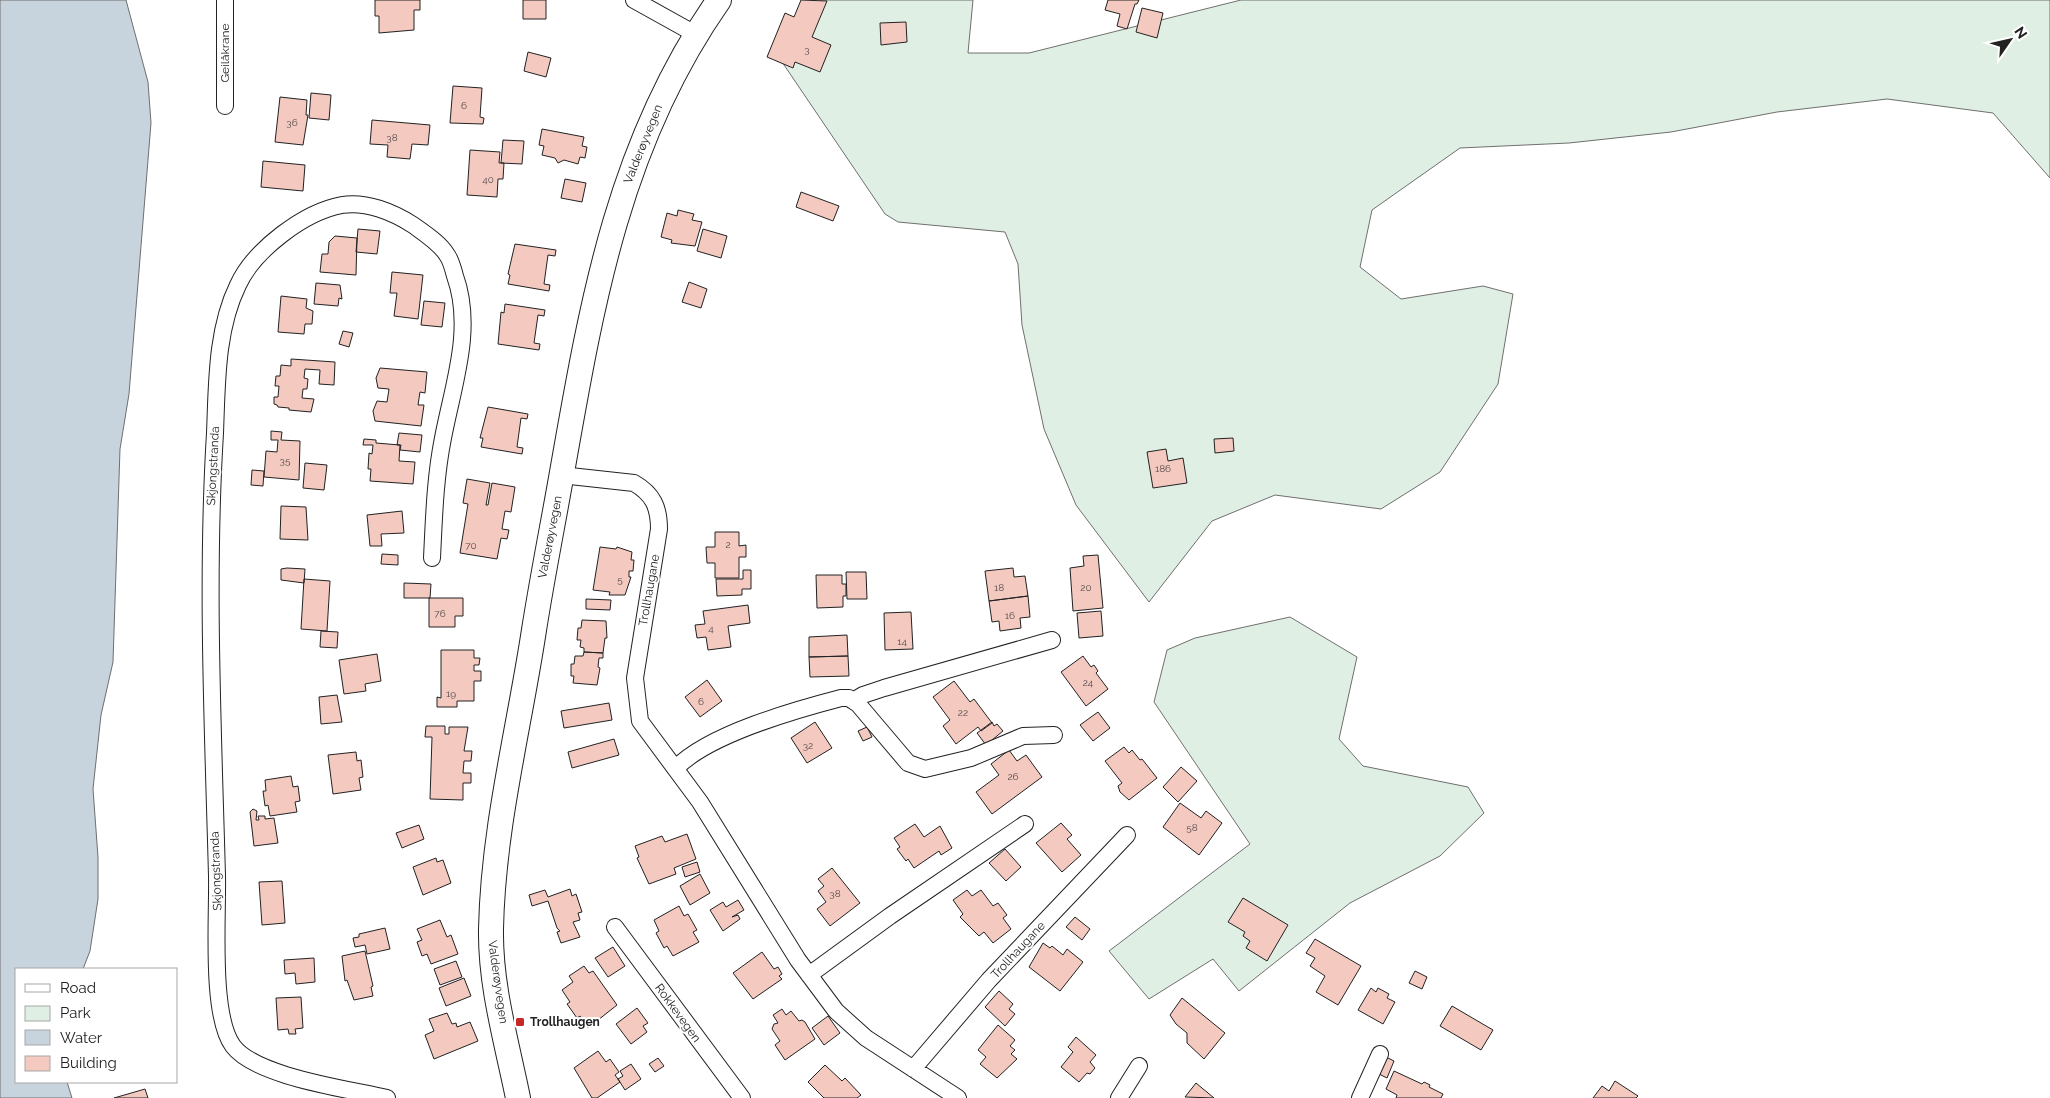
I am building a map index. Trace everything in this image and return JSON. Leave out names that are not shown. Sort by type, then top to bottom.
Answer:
[{"type":"main road","name":"Valderøyvegen","points":[[518,1098],[495,974],[491,931],[494,890],[510,770],[578,380],[604,255],[627,184],[646,133],[696,35],[719,0]]},
{"type":"street","name":"Geilåkrane","points":[[224,106],[225,0]]},
{"type":"street","points":[[634,0],[696,35]]},
{"type":"street","name":"Skjongstranda","points":[[387,1098],[269,1070],[243,1057],[227,1036],[222,1022],[217,943],[210,562],[212,480],[221,348],[230,303],[239,282],[253,261],[281,236],[311,216],[340,206],[365,206],[401,217],[447,255],[462,299],[462,344],[438,469],[432,558]]},
{"type":"street","name":"Trollhaugane","points":[[561,475],[634,483],[643,489],[657,506],[659,529],[637,658],[636,697],[640,720],[676,768],[809,975],[836,1011],[850,1026],[958,1098]]},
{"type":"street","points":[[854,702],[870,692],[1052,640]]},
{"type":"street","points":[[676,768],[704,748],[773,718],[841,698],[849,698],[858,704],[908,763],[920,768],[933,769],[971,758],[1023,736],[1054,734]]},
{"type":"street","points":[[809,975],[890,916],[1025,824]]},
{"type":"street","name":"Trollhaugane","points":[[913,1069],[990,980],[1127,835]]},
{"type":"street","name":"Rokkevegen","points":[[615,927],[742,1098]]},
{"type":"street","points":[[1360,1098],[1380,1054]]},
{"type":"street","points":[[1119,1098],[1138,1066]]},
{"type":"green space","points":[[821,0],[973,0],[968,53],[1029,53],[1241,0],[2050,0],[2050,178],[1993,113],[1887,99],[1777,112],[1671,132],[1569,143],[1460,148],[1372,210],[1360,267],[1401,299],[1483,286],[1513,294],[1498,384],[1440,472],[1381,509],[1275,495],[1212,521],[1149,602],[1076,505],[1044,429],[1022,325],[1018,264],[1005,232],[898,222],[885,214],[780,59]]},
{"type":"green space","points":[[1290,617],[1357,657],[1339,739],[1363,766],[1468,787],[1484,813],[1440,856],[1350,903],[1239,991],[1213,959],[1149,999],[1109,951],[1250,844],[1154,702],[1167,650],[1195,638]]},
{"type":"water","points":[[0,0],[126,0],[148,82],[151,123],[129,394],[120,449],[113,662],[101,715],[93,789],[98,857],[98,899],[90,951],[83,968],[15,968],[15,1083],[67,1083],[72,1098],[0,1098]]},
{"type":"building","points":[[375,0],[420,0],[420,10],[414,10],[414,30],[379,33],[379,16],[375,16]]},
{"type":"building","points":[[523,0],[546,0],[546,19],[523,19]]},
{"type":"building","points":[[801,0],[827,1],[812,37],[831,45],[820,72],[795,62],[793,68],[767,57],[785,13],[794,17]]},
{"type":"building","points":[[1108,0],[1139,0],[1135,4],[1127,29],[1117,26],[1120,14],[1105,10]]},
{"type":"building","points":[[1142,8],[1163,13],[1157,38],[1136,32]]},
{"type":"building","points":[[906,22],[907,42],[881,45],[880,23]]},
{"type":"building","points":[[528,52],[551,58],[546,77],[524,71]]},
{"type":"building","points":[[453,86],[482,88],[480,117],[484,118],[483,124],[450,123]]},
{"type":"building","points":[[311,93],[331,95],[329,120],[309,118]]},
{"type":"building","points":[[280,97],[307,100],[306,115],[308,115],[303,145],[275,142]]},
{"type":"building","points":[[372,120],[430,125],[428,145],[412,144],[410,159],[387,157],[388,145],[370,144]]},
{"type":"building","points":[[542,129],[584,137],[582,146],[587,147],[585,158],[580,157],[578,164],[564,160],[558,163],[555,158],[542,155],[544,146],[539,145]]},
{"type":"building","points":[[503,140],[524,141],[522,164],[501,163]]},
{"type":"building","points":[[470,150],[500,152],[499,163],[504,163],[503,179],[498,179],[497,197],[467,195]]},
{"type":"building","points":[[263,161],[305,165],[303,191],[261,187]]},
{"type":"building","points":[[565,179],[586,183],[582,202],[561,198]]},
{"type":"building","points":[[801,192],[839,206],[833,221],[796,207]]},
{"type":"building","points":[[678,210],[694,214],[692,220],[702,222],[695,246],[671,243],[672,240],[661,237],[667,213],[677,216]]},
{"type":"building","points":[[358,229],[380,231],[377,254],[356,252]]},
{"type":"building","points":[[703,229],[727,236],[721,258],[697,251]]},
{"type":"building","points":[[335,236],[357,238],[356,275],[320,272],[322,254],[328,254],[329,242]]},
{"type":"building","points":[[515,244],[556,250],[555,256],[548,255],[544,284],[550,285],[549,291],[508,284],[510,275],[508,274]]},
{"type":"building","points":[[392,272],[423,275],[418,319],[394,316],[397,293],[390,293]]},
{"type":"building","points":[[689,282],[707,289],[701,308],[682,302]]},
{"type":"building","points":[[316,283],[340,285],[342,299],[339,298],[338,306],[314,304]]},
{"type":"building","points":[[281,296],[307,299],[306,308],[313,311],[312,324],[305,324],[304,334],[278,332]]},
{"type":"building","points":[[424,301],[445,303],[442,327],[421,325]]},
{"type":"building","points":[[505,304],[545,310],[544,316],[538,315],[534,343],[540,344],[539,350],[498,344],[501,312],[504,313]]},
{"type":"building","points":[[343,331],[353,333],[349,347],[339,344]]},
{"type":"building","points":[[291,359],[335,362],[334,385],[319,384],[320,370],[305,369],[304,378],[308,379],[307,389],[303,389],[302,398],[314,399],[311,412],[289,410],[289,408],[278,407],[274,404],[274,397],[278,397],[279,386],[275,386],[276,376],[280,376],[281,365],[291,366]]},
{"type":"building","points":[[380,368],[427,372],[425,393],[420,392],[418,405],[424,405],[421,426],[375,421],[373,411],[377,401],[387,402],[389,389],[378,388],[376,378]]},
{"type":"building","points":[[488,407],[528,414],[527,419],[521,418],[517,447],[523,448],[522,454],[481,447],[483,438],[480,438]]},
{"type":"building","points":[[271,431],[282,432],[281,440],[300,441],[299,480],[264,477],[266,451],[277,452],[278,440],[271,440]]},
{"type":"building","points":[[399,433],[422,435],[420,452],[400,450],[401,445],[397,445]]},
{"type":"building","points":[[1233,438],[1234,451],[1215,453],[1214,439]]},
{"type":"building","points":[[364,439],[376,440],[376,443],[400,445],[399,461],[415,462],[413,484],[370,481],[371,469],[368,469],[369,453],[372,454],[373,445],[363,445]]},
{"type":"building","points":[[1166,449],[1168,461],[1183,458],[1187,483],[1153,488],[1147,452]]},
{"type":"building","points":[[305,463],[327,465],[324,490],[303,488]]},
{"type":"building","points":[[252,470],[264,471],[263,486],[251,485]]},
{"type":"building","points":[[467,479],[490,483],[486,505],[488,505],[492,483],[515,487],[511,512],[505,511],[502,529],[509,530],[507,539],[501,538],[497,559],[460,553],[468,504],[463,503]]},
{"type":"building","points":[[281,506],[306,507],[308,540],[280,539]]},
{"type":"building","points":[[402,511],[404,533],[381,534],[382,546],[370,546],[367,515]]},
{"type":"building","points":[[715,532],[739,532],[739,546],[746,545],[746,557],[739,557],[739,578],[715,578],[715,563],[707,563],[706,547],[715,547]]},
{"type":"building","points":[[600,547],[616,549],[617,547],[632,552],[631,560],[634,560],[633,571],[629,571],[629,577],[631,577],[625,595],[609,595],[610,592],[593,590]]},
{"type":"building","points":[[382,554],[398,555],[398,565],[381,564]]},
{"type":"building","points":[[1098,555],[1103,608],[1073,611],[1070,568],[1084,566],[1083,556]]},
{"type":"building","points":[[1013,568],[1014,577],[1025,576],[1028,596],[989,601],[985,571]]},
{"type":"building","points":[[281,569],[305,569],[304,583],[281,580]]},
{"type":"building","points":[[743,570],[751,570],[751,589],[742,589],[742,595],[717,596],[716,579],[743,579]]},
{"type":"building","points":[[846,572],[866,572],[867,599],[847,599]]},
{"type":"building","points":[[816,575],[842,575],[842,584],[846,584],[846,596],[843,596],[843,607],[817,608]]},
{"type":"building","points":[[304,579],[330,581],[327,631],[301,629]]},
{"type":"building","points":[[404,583],[431,584],[430,598],[404,598]]},
{"type":"building","points":[[1028,596],[1030,617],[1020,618],[1021,628],[1000,631],[999,621],[992,622],[989,601]]},
{"type":"building","points":[[429,598],[463,598],[463,616],[455,616],[455,627],[429,627]]},
{"type":"building","points":[[586,599],[611,600],[610,610],[586,609]]},
{"type":"building","points":[[748,605],[750,623],[728,626],[731,647],[708,650],[706,637],[697,638],[695,625],[705,624],[703,611]]},
{"type":"building","points":[[1101,611],[1103,636],[1079,638],[1077,613]]},
{"type":"building","points":[[911,612],[913,649],[885,650],[884,613]]},
{"type":"building","points":[[582,620],[606,621],[607,638],[605,638],[603,653],[584,652],[584,648],[580,647],[581,640],[577,640],[578,628],[581,628]]},
{"type":"building","points":[[321,631],[338,632],[337,648],[320,647]]},
{"type":"building","points":[[847,635],[848,656],[809,657],[809,637]]},
{"type":"building","points":[[441,650],[474,650],[474,658],[480,658],[479,665],[474,665],[474,671],[481,671],[481,681],[474,681],[474,701],[457,701],[457,707],[437,707],[437,697],[441,698]]},
{"type":"building","points":[[584,652],[603,653],[603,658],[599,658],[598,667],[600,668],[597,685],[573,683],[574,676],[571,676],[571,664],[574,664],[575,656],[583,656]]},
{"type":"building","points":[[377,654],[381,681],[365,684],[366,691],[344,694],[339,660]]},
{"type":"building","points":[[848,656],[849,676],[810,677],[809,657]]},
{"type":"building","points":[[1083,656],[1091,667],[1094,665],[1098,671],[1096,673],[1108,689],[1086,706],[1061,672]]},
{"type":"building","points":[[707,680],[722,701],[700,717],[685,697]]},
{"type":"building","points":[[954,681],[970,702],[974,699],[992,723],[981,731],[978,727],[956,744],[943,726],[950,720],[933,697]]},
{"type":"building","points":[[337,695],[342,722],[321,724],[319,697]]},
{"type":"building","points":[[609,703],[612,720],[564,728],[561,711]]},
{"type":"building","points":[[1098,712],[1110,728],[1093,741],[1080,725]]},
{"type":"building","points":[[815,722],[832,748],[807,763],[791,738]]},
{"type":"building","points":[[992,722],[994,726],[997,724],[1003,731],[986,745],[977,733]]},
{"type":"building","points":[[426,726],[445,726],[445,734],[449,734],[449,727],[468,727],[464,751],[472,751],[471,761],[464,761],[463,773],[471,773],[471,783],[463,783],[463,800],[430,799],[432,737],[425,737]]},
{"type":"building","points":[[867,727],[872,737],[863,741],[858,731]]},
{"type":"building","points":[[614,739],[619,755],[572,768],[568,752]]},
{"type":"building","points":[[1124,747],[1129,753],[1132,750],[1140,760],[1142,759],[1157,778],[1129,800],[1120,792],[1118,786],[1122,783],[1105,761]]},
{"type":"building","points":[[1009,750],[1017,761],[1026,755],[1042,777],[992,814],[976,792],[999,775],[991,764]]},
{"type":"building","points":[[356,752],[357,761],[361,760],[363,777],[359,778],[361,790],[333,794],[328,755]]},
{"type":"building","points":[[1181,767],[1197,781],[1178,802],[1163,787]]},
{"type":"building","points":[[291,776],[293,787],[298,786],[300,801],[295,802],[297,812],[270,816],[268,805],[265,806],[263,791],[266,791],[265,780]]},
{"type":"building","points":[[1180,803],[1201,818],[1206,811],[1222,823],[1199,855],[1163,827]]},
{"type":"building","points":[[253,809],[257,811],[256,820],[259,820],[258,816],[265,816],[265,819],[274,818],[278,843],[254,846],[250,812]]},
{"type":"building","points":[[1061,823],[1072,835],[1067,839],[1081,855],[1062,872],[1036,843]]},
{"type":"building","points":[[915,824],[924,837],[940,826],[952,848],[941,855],[939,851],[914,868],[908,859],[906,861],[897,849],[900,847],[894,838]]},
{"type":"building","points":[[419,825],[424,839],[402,848],[396,833]]},
{"type":"building","points":[[687,834],[696,859],[674,868],[676,874],[649,884],[637,858],[639,857],[635,846],[662,836],[665,842]]},
{"type":"building","points":[[1005,849],[1021,867],[1006,881],[989,863]]},
{"type":"building","points":[[436,858],[437,862],[443,860],[451,883],[423,895],[413,867]]},
{"type":"building","points":[[697,862],[700,872],[685,877],[682,867]]},
{"type":"building","points":[[832,868],[860,903],[830,926],[817,909],[826,902],[818,891],[824,886],[818,879]]},
{"type":"building","points":[[700,874],[710,893],[690,905],[680,886]]},
{"type":"building","points":[[282,881],[285,923],[262,925],[259,882]]},
{"type":"building","points":[[570,889],[572,896],[576,894],[582,912],[578,913],[580,920],[573,922],[580,937],[561,943],[557,932],[560,931],[557,928],[548,901],[532,906],[529,895],[545,890],[548,897]]},
{"type":"building","points":[[967,890],[972,896],[981,890],[993,906],[998,903],[1007,915],[1003,918],[1011,929],[993,943],[984,932],[979,936],[960,917],[963,914],[953,900]]},
{"type":"building","points":[[1243,898],[1288,925],[1267,961],[1246,948],[1250,941],[1243,936],[1245,932],[1228,922]]},
{"type":"building","points":[[738,900],[744,910],[732,917],[738,915],[740,919],[723,931],[710,910],[723,902],[726,907]]},
{"type":"building","points":[[679,906],[684,916],[688,914],[697,930],[693,932],[699,942],[673,956],[667,946],[664,948],[656,933],[659,931],[654,920]]},
{"type":"building","points":[[1075,917],[1090,929],[1082,940],[1066,927]]},
{"type":"building","points":[[440,920],[447,937],[451,935],[458,954],[431,964],[427,954],[422,956],[417,942],[422,940],[417,929]]},
{"type":"building","points":[[385,928],[390,949],[367,954],[365,945],[355,947],[353,938],[359,937],[359,934]]},
{"type":"building","points":[[1315,939],[1361,966],[1338,1005],[1316,992],[1325,976],[1310,966],[1315,958],[1306,953]]},
{"type":"building","points":[[1043,943],[1050,948],[1052,946],[1063,955],[1067,949],[1083,962],[1060,991],[1029,967]]},
{"type":"building","points":[[613,947],[625,966],[608,977],[595,958]]},
{"type":"building","points":[[365,951],[373,986],[371,987],[373,996],[354,1000],[347,980],[345,981],[342,956]]},
{"type":"building","points":[[762,952],[774,969],[778,967],[782,974],[779,976],[782,979],[753,999],[733,973]]},
{"type":"building","points":[[314,958],[315,982],[296,984],[295,973],[285,974],[284,960]]},
{"type":"building","points":[[456,961],[462,977],[440,985],[434,969]]},
{"type":"building","points":[[584,966],[589,973],[593,971],[617,1005],[588,1028],[580,1016],[577,1018],[567,1004],[570,1002],[562,990],[573,982],[569,976]]},
{"type":"building","points":[[1415,971],[1427,977],[1422,989],[1409,983]]},
{"type":"building","points":[[464,978],[471,996],[446,1006],[439,988]]},
{"type":"building","points":[[1371,988],[1376,992],[1378,988],[1389,994],[1387,998],[1395,1002],[1383,1024],[1358,1010]]},
{"type":"building","points":[[999,991],[1013,1004],[1009,1009],[1015,1014],[1005,1026],[985,1007]]},
{"type":"building","points":[[301,997],[303,1028],[295,1029],[296,1034],[289,1034],[288,1029],[278,1030],[276,998]]},
{"type":"building","points":[[1182,998],[1225,1033],[1204,1059],[1187,1043],[1187,1033],[1176,1024],[1170,1015]]},
{"type":"building","points":[[1452,1006],[1493,1030],[1481,1050],[1440,1026]]},
{"type":"building","points":[[637,1008],[648,1023],[643,1026],[647,1032],[631,1044],[616,1024]]},
{"type":"building","points":[[782,1009],[786,1015],[791,1011],[799,1021],[805,1022],[815,1039],[785,1060],[775,1045],[780,1041],[772,1029],[774,1024],[778,1023],[773,1015]]},
{"type":"building","points":[[447,1013],[452,1024],[456,1023],[457,1027],[470,1022],[478,1041],[434,1059],[425,1035],[434,1031],[429,1019]]},
{"type":"building","points":[[828,1016],[840,1033],[824,1045],[812,1028]]},
{"type":"building","points":[[998,1025],[1015,1040],[1010,1046],[1015,1050],[1011,1054],[1017,1059],[997,1078],[980,1064],[986,1057],[978,1050]]},
{"type":"building","points":[[1076,1037],[1096,1055],[1090,1062],[1095,1068],[1090,1074],[1087,1073],[1079,1082],[1061,1067],[1073,1052],[1068,1047]]},
{"type":"building","points":[[598,1051],[606,1062],[610,1059],[619,1072],[615,1075],[620,1082],[597,1098],[592,1098],[574,1068]]},
{"type":"building","points":[[1384,1056],[1394,1061],[1387,1078],[1377,1073]]},
{"type":"building","points":[[658,1058],[664,1066],[655,1072],[649,1064]]},
{"type":"building","points":[[631,1064],[641,1079],[625,1090],[618,1079],[623,1076],[620,1071]]},
{"type":"building","points":[[825,1065],[842,1081],[845,1078],[861,1095],[857,1098],[824,1098],[808,1082]]},
{"type":"building","points":[[1394,1071],[1422,1084],[1424,1082],[1430,1085],[1429,1087],[1443,1094],[1441,1098],[1396,1098],[1397,1095],[1386,1089]]},
{"type":"building","points":[[1615,1081],[1638,1096],[1636,1098],[1593,1098],[1602,1086],[1609,1091]]},
{"type":"building","points":[[1196,1083],[1214,1098],[1185,1097]]},
{"type":"building","points":[[145,1089],[148,1098],[114,1098]]},
{"type":"place","name":"Trollhaugen","points":[[520,1022]]}]
